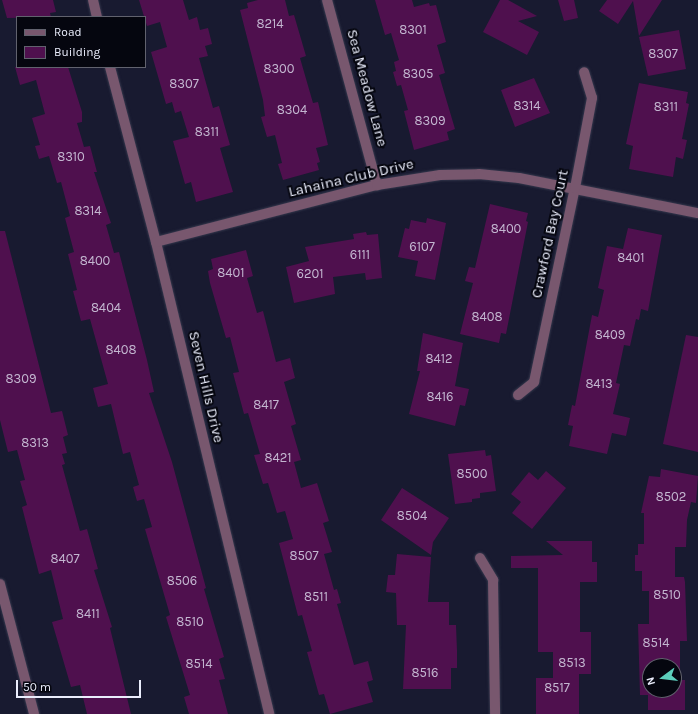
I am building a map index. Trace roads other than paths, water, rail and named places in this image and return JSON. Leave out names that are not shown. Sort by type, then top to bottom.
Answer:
[{"type":"street","points":[[93,0],[97,16]]},
{"type":"street","name":"Sea Meadow Lane","points":[[327,0],[377,184]]},
{"type":"street","name":"Seven Hills Drive","points":[[110,68],[156,242],[269,714]]},
{"type":"street","name":"Crawford Bay Court","points":[[518,395],[534,382],[575,188],[592,98],[584,72]]},
{"type":"street","name":"Lahaina Club Drive","points":[[156,242],[377,184],[440,175],[479,174],[519,178],[698,213]]},
{"type":"street","points":[[480,558],[493,580],[494,714]]},
{"type":"street","points":[[0,584],[34,714]]}]
